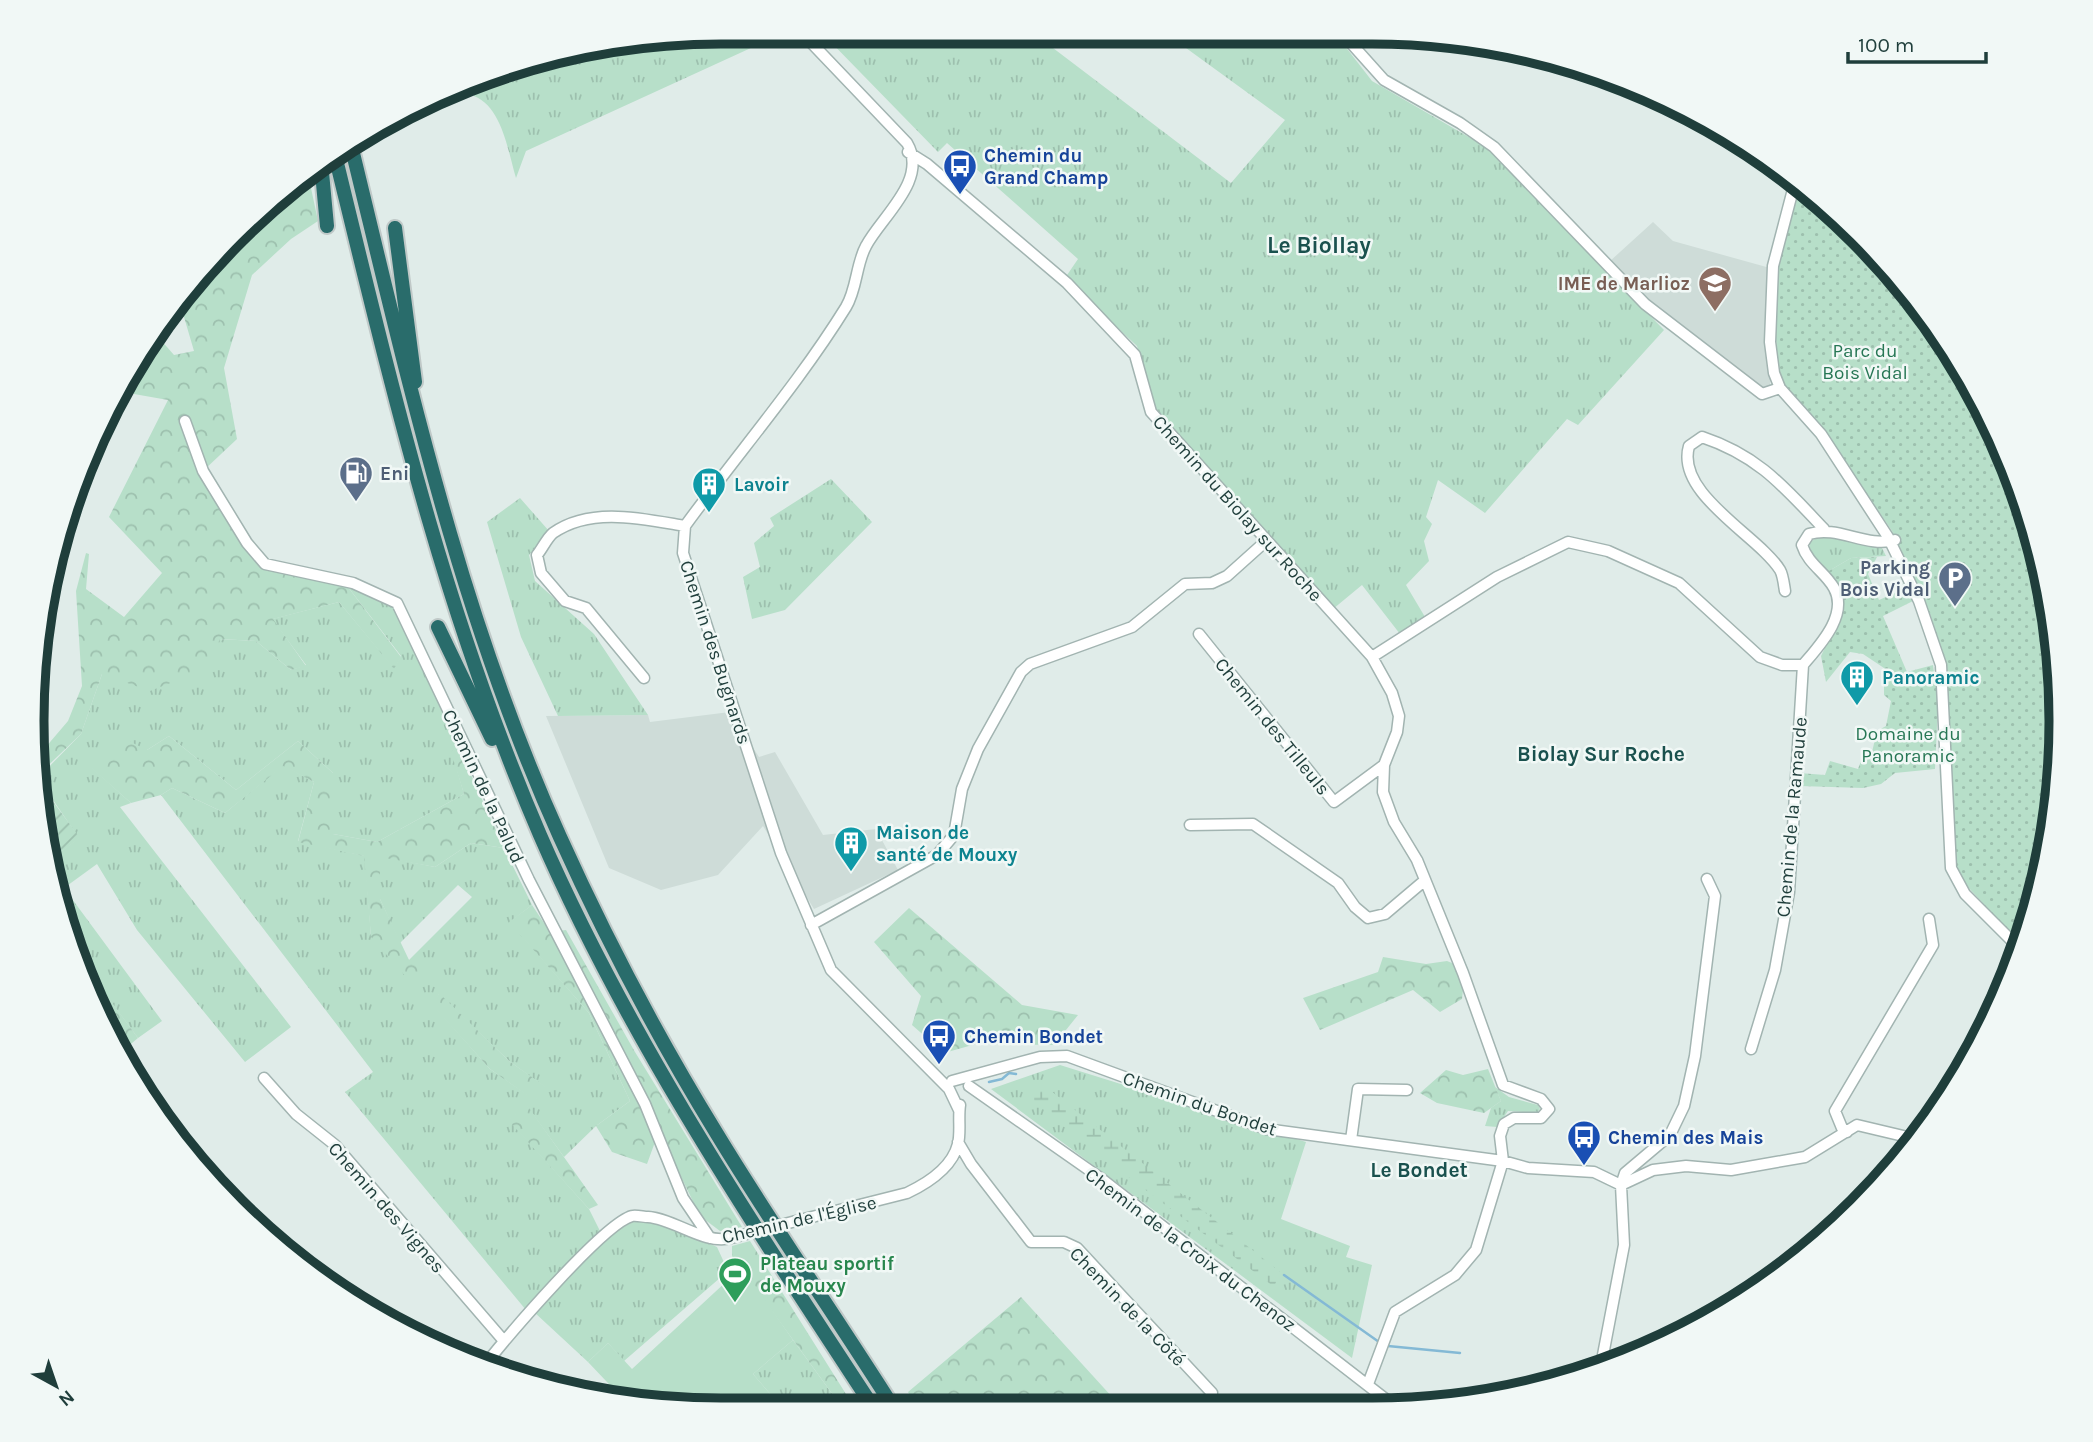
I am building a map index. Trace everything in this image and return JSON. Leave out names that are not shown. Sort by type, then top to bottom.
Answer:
[{"type":"highway","points":[[353,153],[423,446],[476,622],[507,709],[559,835],[601,924],[665,1046],[717,1135],[887,1398]]},
{"type":"highway","points":[[337,164],[408,455],[433,543],[472,663],[541,837]]},
{"type":"highway","points":[[322,174],[327,226]]},
{"type":"highway","points":[[395,228],[423,446]]},
{"type":"highway","points":[[438,627],[603,967],[662,1076],[730,1188],[867,1398]]},
{"type":"street","points":[[644,678],[586,608],[565,601],[541,573],[537,555],[553,534],[585,521],[623,515],[685,526],[849,303],[863,250],[904,191],[909,177],[910,155],[904,141],[812,44]]},
{"type":"street","points":[[1352,44],[1384,80],[1460,123],[1494,147],[1645,304],[1762,394],[1778,387]]},
{"type":"street","name":"Chemin du Biolay sur Roche","points":[[910,155],[927,164],[1067,283],[1135,355],[1151,412],[1372,657],[1392,692],[1399,716],[1384,765]]},
{"type":"street","points":[[1793,191],[1773,266],[1770,342],[1778,387],[1821,434],[1889,540],[1919,601],[1941,665],[1951,868],[1965,894],[2012,941]]},
{"type":"street","name":"Chemin de la Palud","points":[[185,421],[203,471],[247,543],[265,564],[354,583],[397,603],[529,880],[645,1104],[683,1198],[710,1238]]},
{"type":"street","points":[[1786,591],[1780,570],[1712,504],[1687,468],[1689,446],[1702,437],[1729,446],[1778,478],[1824,529]]},
{"type":"street","name":"Chemin des Bugnards","points":[[685,526],[683,553],[781,853],[831,970],[937,1076],[961,1088]]},
{"type":"street","points":[[1372,657],[1497,577],[1568,542],[1608,551],[1679,583],[1760,657],[1782,665],[1804,665],[1828,635],[1838,604],[1835,589],[1806,557],[1802,545],[1809,534],[1824,529],[1889,540]]},
{"type":"street","points":[[811,925],[937,855],[948,846],[954,835],[962,789],[978,749],[1021,672],[1030,664],[1132,626],[1185,584],[1212,583],[1227,576],[1266,541]]},
{"type":"street","name":"Chemin des Tilleuls","points":[[1199,635],[1334,802],[1384,765]]},
{"type":"street","name":"Chemin de la Ramaude","points":[[1751,1049],[1775,970],[1789,892],[1804,665]]},
{"type":"street","points":[[1368,1384],[1395,1312],[1455,1275],[1476,1250],[1503,1161],[1500,1136],[1504,1124],[1514,1118],[1541,1118],[1549,1109],[1541,1099],[1503,1085],[1463,973],[1417,860],[1388,807],[1381,779],[1384,765]]},
{"type":"street","points":[[1189,825],[1253,824],[1338,883],[1355,907],[1368,918],[1385,914],[1424,881]]},
{"type":"street","points":[[1603,1357],[1624,1245],[1621,1185],[1625,1173],[1670,1135],[1684,1105],[1695,1056],[1715,896],[1707,879]]},
{"type":"street","points":[[1847,1132],[1842,1128],[1835,1111],[1933,944],[1929,919]]},
{"type":"street","name":"Chemin du Bondet","points":[[961,1088],[984,1075],[1041,1057],[1067,1056],[1266,1129],[1503,1161],[1528,1168],[1594,1172],[1621,1185]]},
{"type":"street","name":"Chemin des Vignes","points":[[264,1078],[296,1114],[335,1145],[504,1341]]},
{"type":"street","name":"Chemin de l'Église","points":[[491,1358],[602,1236],[632,1216],[661,1218],[710,1238],[731,1238],[915,1189],[939,1174],[949,1162],[958,1142],[961,1088]]},
{"type":"street","name":"Chemin de la Croix du Chenoz","points":[[961,1088],[982,1093],[1099,1177],[1385,1398]]},
{"type":"street","points":[[1351,1140],[1358,1089],[1406,1090]]},
{"type":"street","points":[[1621,1185],[1653,1170],[1686,1166],[1731,1170],[1805,1157],[1857,1125],[1868,1125],[1906,1136]]},
{"type":"street","name":"Chemin de la Côté","points":[[958,1142],[993,1194],[1031,1242],[1064,1242],[1077,1248],[1212,1393]]},
{"type":"shaded area","name":"IME de Marlioz","points":[[1653,222],[1673,241],[1770,268],[1770,387],[1760,389],[1641,296],[1609,262]]},
{"type":"shaded area","points":[[730,712],[759,757],[775,752],[823,835],[876,829],[898,870],[814,909],[763,826],[718,875],[661,890],[609,868],[546,716],[648,715],[650,722]]},
{"type":"green space","points":[[760,44],[526,151],[516,178],[507,143],[497,120],[484,102],[474,96],[472,91],[503,80],[589,57],[677,45]]},
{"type":"green space","points":[[833,44],[1056,44],[1053,48],[1231,183],[1285,120],[1180,44],[1343,44],[1372,81],[1486,147],[1664,330],[1578,425],[1567,419],[1485,513],[1438,480],[1426,517],[1432,524],[1424,541],[1429,561],[1406,585],[1425,617],[1400,634],[1362,585],[1333,609],[1152,404],[1137,346],[1065,278],[1078,259],[947,143],[938,152]]},
{"type":"green space","points":[[310,183],[318,221],[291,239],[252,275],[224,368],[237,439],[203,471],[265,564],[348,587],[401,657],[394,669],[339,602],[273,619],[306,666],[291,670],[256,641],[220,639],[206,669],[150,691],[102,674],[81,734],[45,768],[45,748],[68,721],[82,686],[76,591],[86,553],[89,554],[86,589],[124,617],[162,573],[109,517],[168,400],[134,394],[132,386],[161,340],[174,355],[194,351],[184,317],[181,314],[184,309],[242,242]]},
{"type":"green space","name":"Parc du Bois Vidal","points":[[1795,193],[1851,242],[1881,274],[1935,345],[1959,382],[1979,421],[2013,503],[2036,589],[2048,677],[2049,721],[2048,765],[2036,853],[2014,936],[1966,885],[1956,868],[1946,665],[1930,614],[1892,531],[1824,430],[1791,394],[1779,375],[1773,302],[1775,267]]},
{"type":"green space","points":[[831,479],[872,522],[785,610],[752,619],[743,577],[760,567],[754,543],[774,526],[770,518]]},
{"type":"green space","points":[[520,498],[549,531],[529,555],[535,581],[594,634],[648,715],[558,716],[521,637],[487,522]]},
{"type":"green space","points":[[1822,536],[1882,548],[1886,556],[1851,558],[1827,572],[1812,559],[1809,542]]},
{"type":"green space","name":"Domaine du Panoramic","points":[[1877,557],[1868,574],[1879,600],[1908,587],[1913,601],[1883,616],[1907,672],[1933,665],[1938,704],[1935,769],[1895,773],[1881,784],[1863,788],[1800,786],[1799,773],[1825,775],[1830,761],[1858,769],[1861,761],[1872,752],[1877,731],[1886,726],[1891,701],[1884,695],[1884,668],[1863,654],[1850,652],[1826,682],[1821,656],[1844,609],[1842,587],[1827,572],[1851,558]]},
{"type":"green space","points":[[348,587],[391,605],[403,624],[458,746],[452,752],[464,794],[377,842],[333,834],[333,773],[298,741],[236,790],[169,736],[147,750],[90,766],[131,803],[120,807],[291,1027],[245,1062],[137,930],[97,864],[65,887],[57,854],[79,838],[48,793],[46,770],[81,734],[102,674],[219,639],[256,641],[291,670],[306,665],[272,619],[339,602],[394,668],[401,656]]},
{"type":"green space","points":[[169,736],[236,790],[298,741],[333,773],[333,834],[377,842],[464,794],[451,752],[458,746],[504,848],[471,843],[435,867],[380,857],[380,899],[409,960],[424,966],[413,985],[371,937],[364,856],[298,842],[314,782],[283,766],[225,813],[172,788],[161,795],[131,803],[89,766],[123,738],[147,750]]},
{"type":"green space","points":[[283,765],[314,782],[298,841],[365,856],[371,937],[409,960],[472,897],[458,885],[400,943],[380,899],[380,856],[435,867],[471,843],[504,848],[532,905],[510,922],[589,1013],[630,1101],[596,1126],[564,1157],[527,1106],[509,1120],[589,1209],[600,1231],[526,1310],[345,1092],[373,1072],[161,795],[172,788],[225,813]],"holes":[[[439,994],[509,1061],[545,1087],[535,1100],[490,1069],[434,1006]]]},
{"type":"green space","points":[[52,800],[80,838],[57,854],[50,809],[49,802]]},
{"type":"green space","points":[[66,890],[162,1021],[138,1038],[99,986],[80,939]]},
{"type":"green space","points":[[532,905],[550,932],[566,930],[635,1052],[742,1227],[720,1231],[700,1216],[659,1131],[647,1164],[612,1152],[596,1126],[630,1101],[589,1013],[509,922]]},
{"type":"green space","points":[[909,908],[1022,1005],[1078,1015],[1054,1045],[976,1044],[944,1053],[912,1025],[921,996],[874,942]]},
{"type":"green space","points":[[1383,957],[1426,964],[1447,961],[1457,965],[1464,981],[1462,999],[1440,1012],[1413,990],[1320,1030],[1303,998],[1378,972]]},
{"type":"green space","points":[[98,986],[138,1038],[127,1047],[114,1021]]},
{"type":"green space","points":[[439,993],[509,1061],[546,1087],[535,1101],[490,1069],[433,1006]]},
{"type":"green space","points":[[1060,1065],[1306,1142],[1281,1219],[1350,1246],[1346,1257],[1372,1265],[1352,1358],[991,1089]]},
{"type":"green space","points":[[1488,1069],[1501,1101],[1484,1113],[1437,1103],[1420,1093],[1446,1070],[1463,1075]]},
{"type":"green space","points":[[1046,1087],[1284,1275],[1273,1286],[1131,1179],[1026,1094]]},
{"type":"green space","points":[[1495,1087],[1509,1097],[1538,1105],[1540,1109],[1537,1113],[1508,1111],[1497,1127],[1485,1126],[1491,1108],[1501,1101]]},
{"type":"green space","points":[[527,1105],[598,1205],[589,1209],[508,1120]]},
{"type":"green space","points":[[636,1220],[657,1220],[717,1247],[728,1271],[624,1361],[608,1343],[588,1362],[534,1312],[608,1236]]},
{"type":"green space","points":[[750,1241],[848,1398],[835,1398],[732,1256],[732,1246]]},
{"type":"green space","name":"Plateau sportif de Mouxy","points":[[742,1267],[793,1340],[753,1374],[774,1398],[677,1397],[614,1389],[588,1362],[608,1343],[632,1369]]},
{"type":"green space","points":[[1021,1297],[1113,1398],[911,1398],[908,1392]]},
{"type":"green space","points":[[793,1340],[835,1398],[774,1398],[753,1374]]},
{"type":"waterway","points":[[989,1082],[1002,1079],[1009,1073],[1016,1074]]},
{"type":"waterway","points":[[1284,1275],[1379,1342]]},
{"type":"waterway","points":[[1388,1346],[1460,1353]]},
{"type":"place","name":"Chemin du Grand Champ","points":[[960,196]]},
{"type":"place","name":"IME de Marlioz","points":[[1715,313]]},
{"type":"place","name":"Eni","points":[[356,503]]},
{"type":"place","name":"Lavoir","points":[[709,514]]},
{"type":"place","name":"Parking Bois Vidal","points":[[1955,608]]},
{"type":"place","name":"Panoramic","points":[[1857,707]]},
{"type":"place","name":"Maison de santé de Mouxy","points":[[851,873]]},
{"type":"place","name":"Chemin Bondet","points":[[939,1066]]},
{"type":"place","name":"Chemin des Mais","points":[[1584,1167]]},
{"type":"place","name":"Plateau sportif de Mouxy","points":[[735,1304]]},
{"type":"district","name":"Le Biollay","points":[[1319,245]]},
{"type":"district","name":"Biolay Sur Roche","points":[[1601,754]]},
{"type":"district","name":"Le Bondet","points":[[1419,1170]]}]
